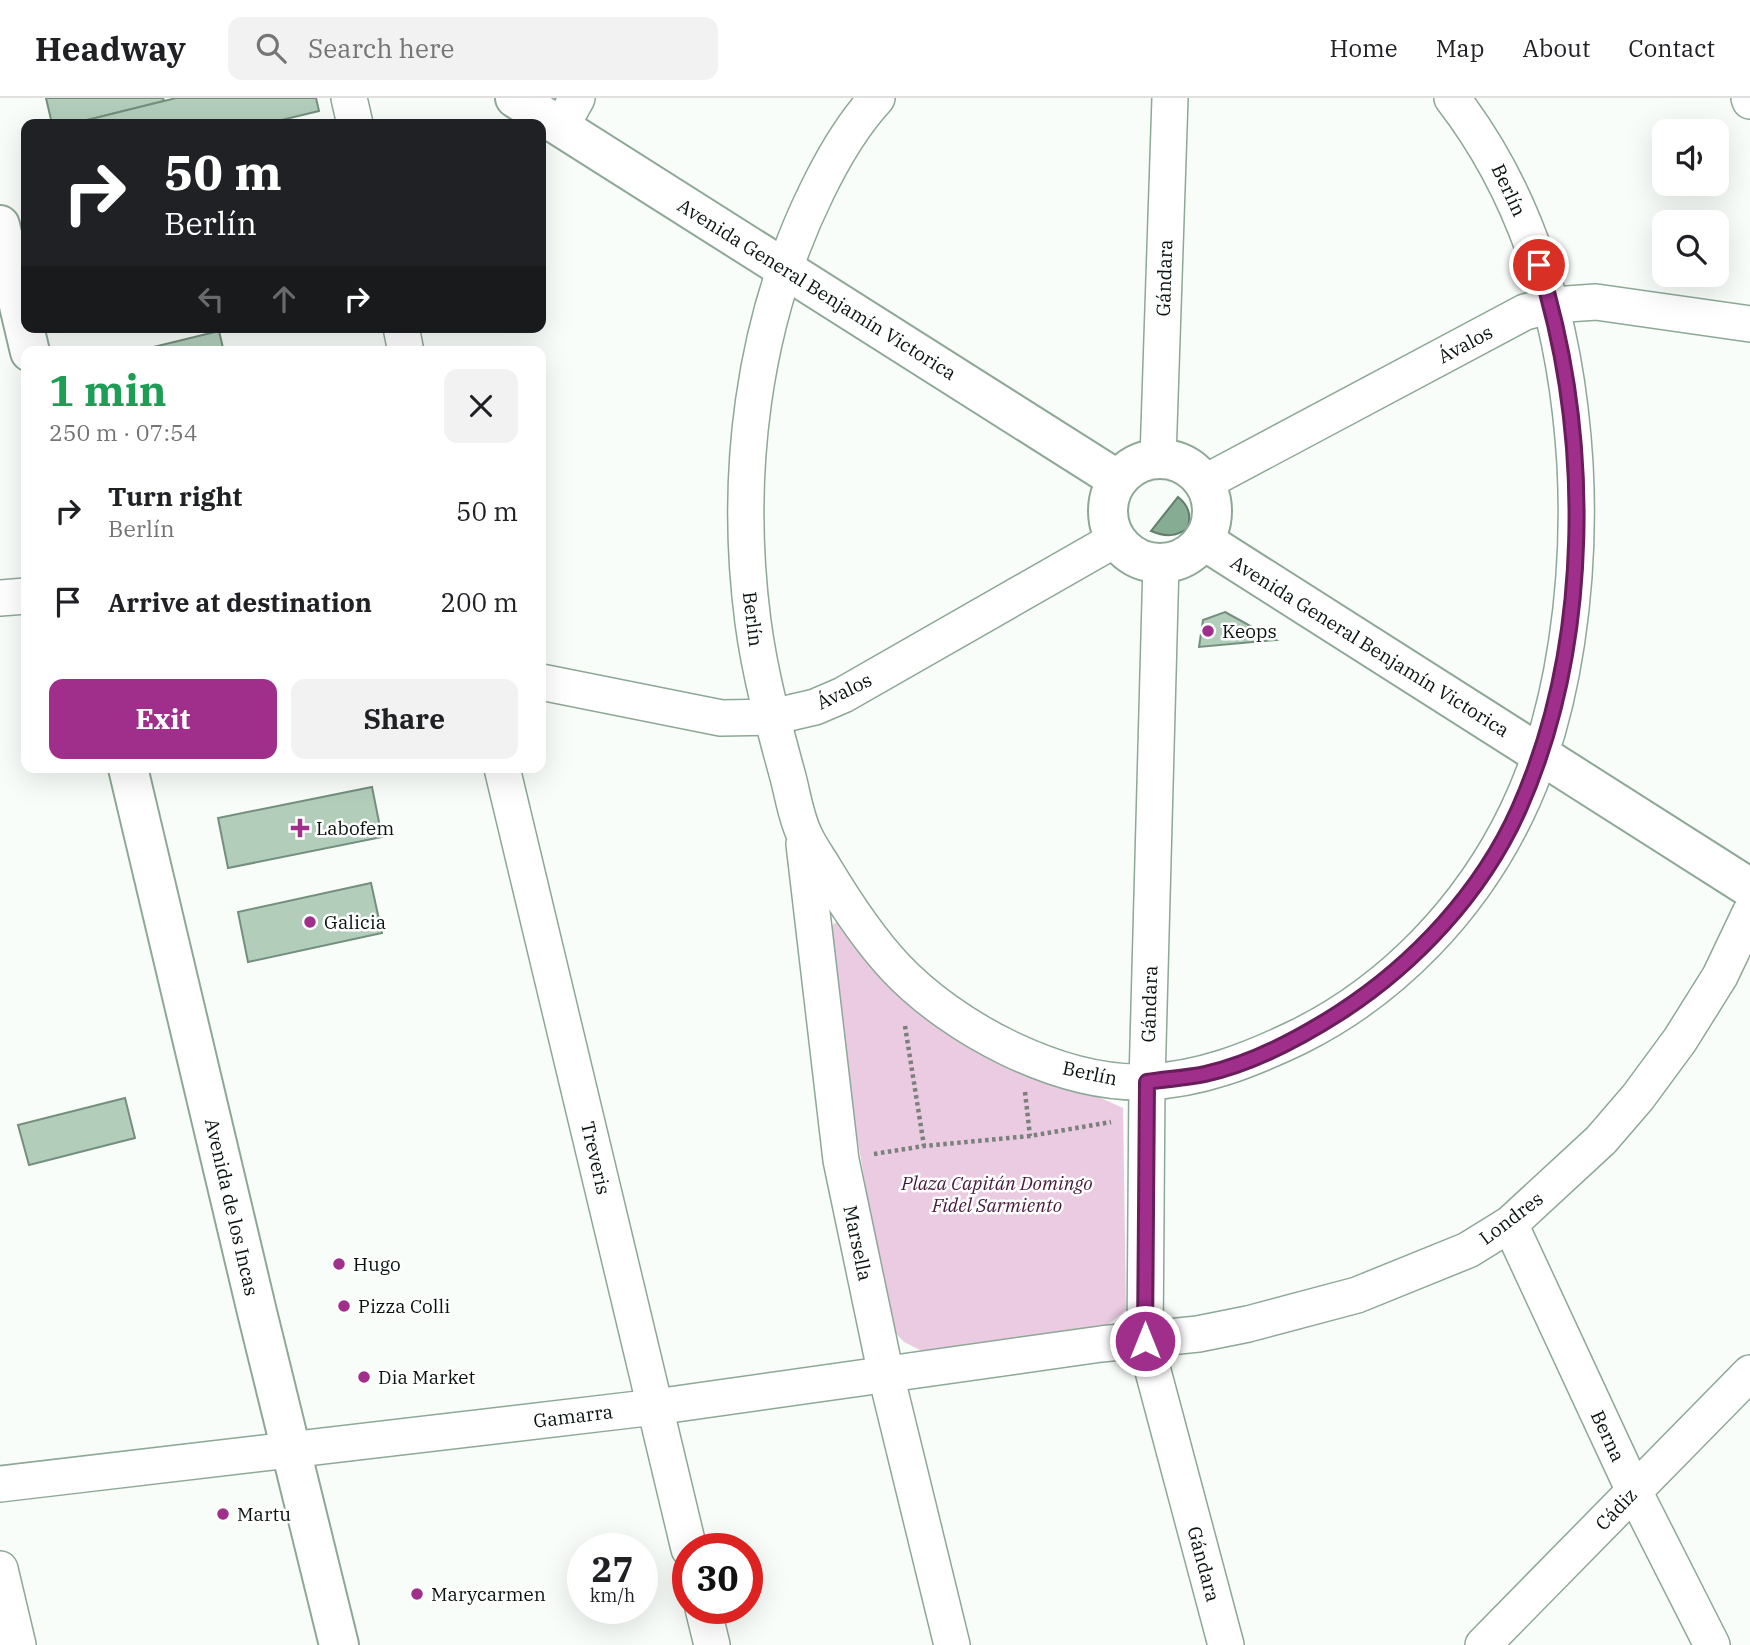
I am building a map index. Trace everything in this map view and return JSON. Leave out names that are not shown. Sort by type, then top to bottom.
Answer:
[{"type":"street","points":[[349,98],[354,119]]},
{"type":"street","name":"Avenida General Benjamín Victorica","points":[[515,98],[569,112],[785,269],[1118,480]]},
{"type":"street","name":"Berlín","points":[[877,98],[832,160],[806,214],[785,269],[767,332],[757,382],[747,460],[745,525],[757,654],[803,834],[850,912],[897,969],[934,1002],[976,1030],[1021,1053],[1062,1069],[1104,1080],[1147,1082],[1206,1074],[1263,1054],[1316,1027],[1376,987],[1413,956],[1454,912],[1489,863],[1518,810],[1540,754],[1557,692],[1569,627],[1575,550],[1573,432],[1552,305],[1533,244],[1510,187],[1479,133],[1452,98]]},
{"type":"street","name":"Gándara","points":[[1158,458],[1170,98]]},
{"type":"street","points":[[0,225],[21,314]]},
{"type":"street","name":"Ávalos","points":[[1205,483],[1525,312],[1552,305],[1596,302],[1750,324]]},
{"type":"street","points":[[1158,458],[1184,464],[1196,472],[1205,483],[1212,512],[1203,540],[1185,556],[1161,563],[1135,557],[1124,550],[1109,525],[1107,509],[1118,480],[1135,464],[1158,458]]},
{"type":"street","name":"Ávalos","points":[[546,683],[721,718],[772,718],[815,707],[843,695],[1116,539]]},
{"type":"street","name":"Avenida General Benjamín Victorica","points":[[1203,540],[1750,888]]},
{"type":"street","name":"Gándara","points":[[1161,563],[1147,1082],[1145,1341],[1226,1645]]},
{"type":"street","points":[[0,598],[21,596]]},
{"type":"street","name":"Avenida de los Incas","points":[[129,773],[339,1645]]},
{"type":"street","name":"Treveris","points":[[503,773],[685,1533]]},
{"type":"street","name":"Marsella","points":[[803,834],[841,1160],[886,1375],[952,1645]]},
{"type":"street","name":"Londres","points":[[1145,1341],[1248,1324],[1357,1296],[1468,1250],[1510,1224],[1601,1140],[1638,1097],[1680,1040],[1750,913]]},
{"type":"street","name":"Berna","points":[[1510,1224],[1634,1491],[1712,1645]]},
{"type":"street","name":"Gamarra","points":[[0,1484],[655,1406],[1101,1344],[1145,1341]]},
{"type":"street","name":"Cádiz","points":[[1483,1645],[1750,1373]]},
{"type":"street","points":[[0,1569],[18,1645]]},
{"type":"street","points":[[707,1624],[712,1645]]},
{"type":"path","points":[[905,1024],[924,1146]]},
{"type":"path","points":[[841,1160],[924,1146],[1030,1136],[1147,1116]]},
{"type":"green space","name":"Plaza Capitán Domingo Fidel Sarmiento","points":[[835,923],[847,923],[1034,1068],[1123,1108],[1126,1310],[1106,1326],[930,1355],[904,1342],[889,1326],[823,933]]},
{"type":"shaded area","points":[[1178,497],[1188,511],[1188,528],[1170,535],[1151,531]]},
{"type":"building","points":[[46,98],[163,98],[164,101],[91,119],[51,119]]},
{"type":"building","points":[[176,98],[316,98],[319,111],[286,119],[91,119]]},
{"type":"building","points":[[219,333],[223,346],[158,346]]},
{"type":"building","points":[[1225,612],[1276,640],[1199,647],[1203,620]]},
{"type":"building","name":"Labofem","points":[[372,787],[382,837],[228,868],[218,818]]},
{"type":"building","name":"Galicia","points":[[371,883],[382,933],[248,962],[238,912]]},
{"type":"building","points":[[125,1098],[135,1138],[29,1165],[18,1125]]},
{"type":"place","name":"Keops","points":[[1208,631]]},
{"type":"place","name":"Labofem","points":[[300,828]]},
{"type":"place","name":"Galicia","points":[[310,922]]},
{"type":"place","name":"Hugo","points":[[339,1264]]},
{"type":"place","name":"Pizza Colli","points":[[344,1306]]},
{"type":"place","name":"Dia Market","points":[[364,1377]]},
{"type":"place","name":"Martu","points":[[223,1514]]},
{"type":"place","name":"Marycarmen","points":[[417,1594]]},
{"type":"route","points":[[1145,1341],[1147,1082],[1206,1074],[1263,1054],[1316,1027],[1367,995],[1413,956],[1454,912],[1489,863],[1518,810],[1540,754],[1557,692],[1569,627],[1575,562],[1576,497],[1573,432],[1564,368],[1552,305],[1539,265]]}]
